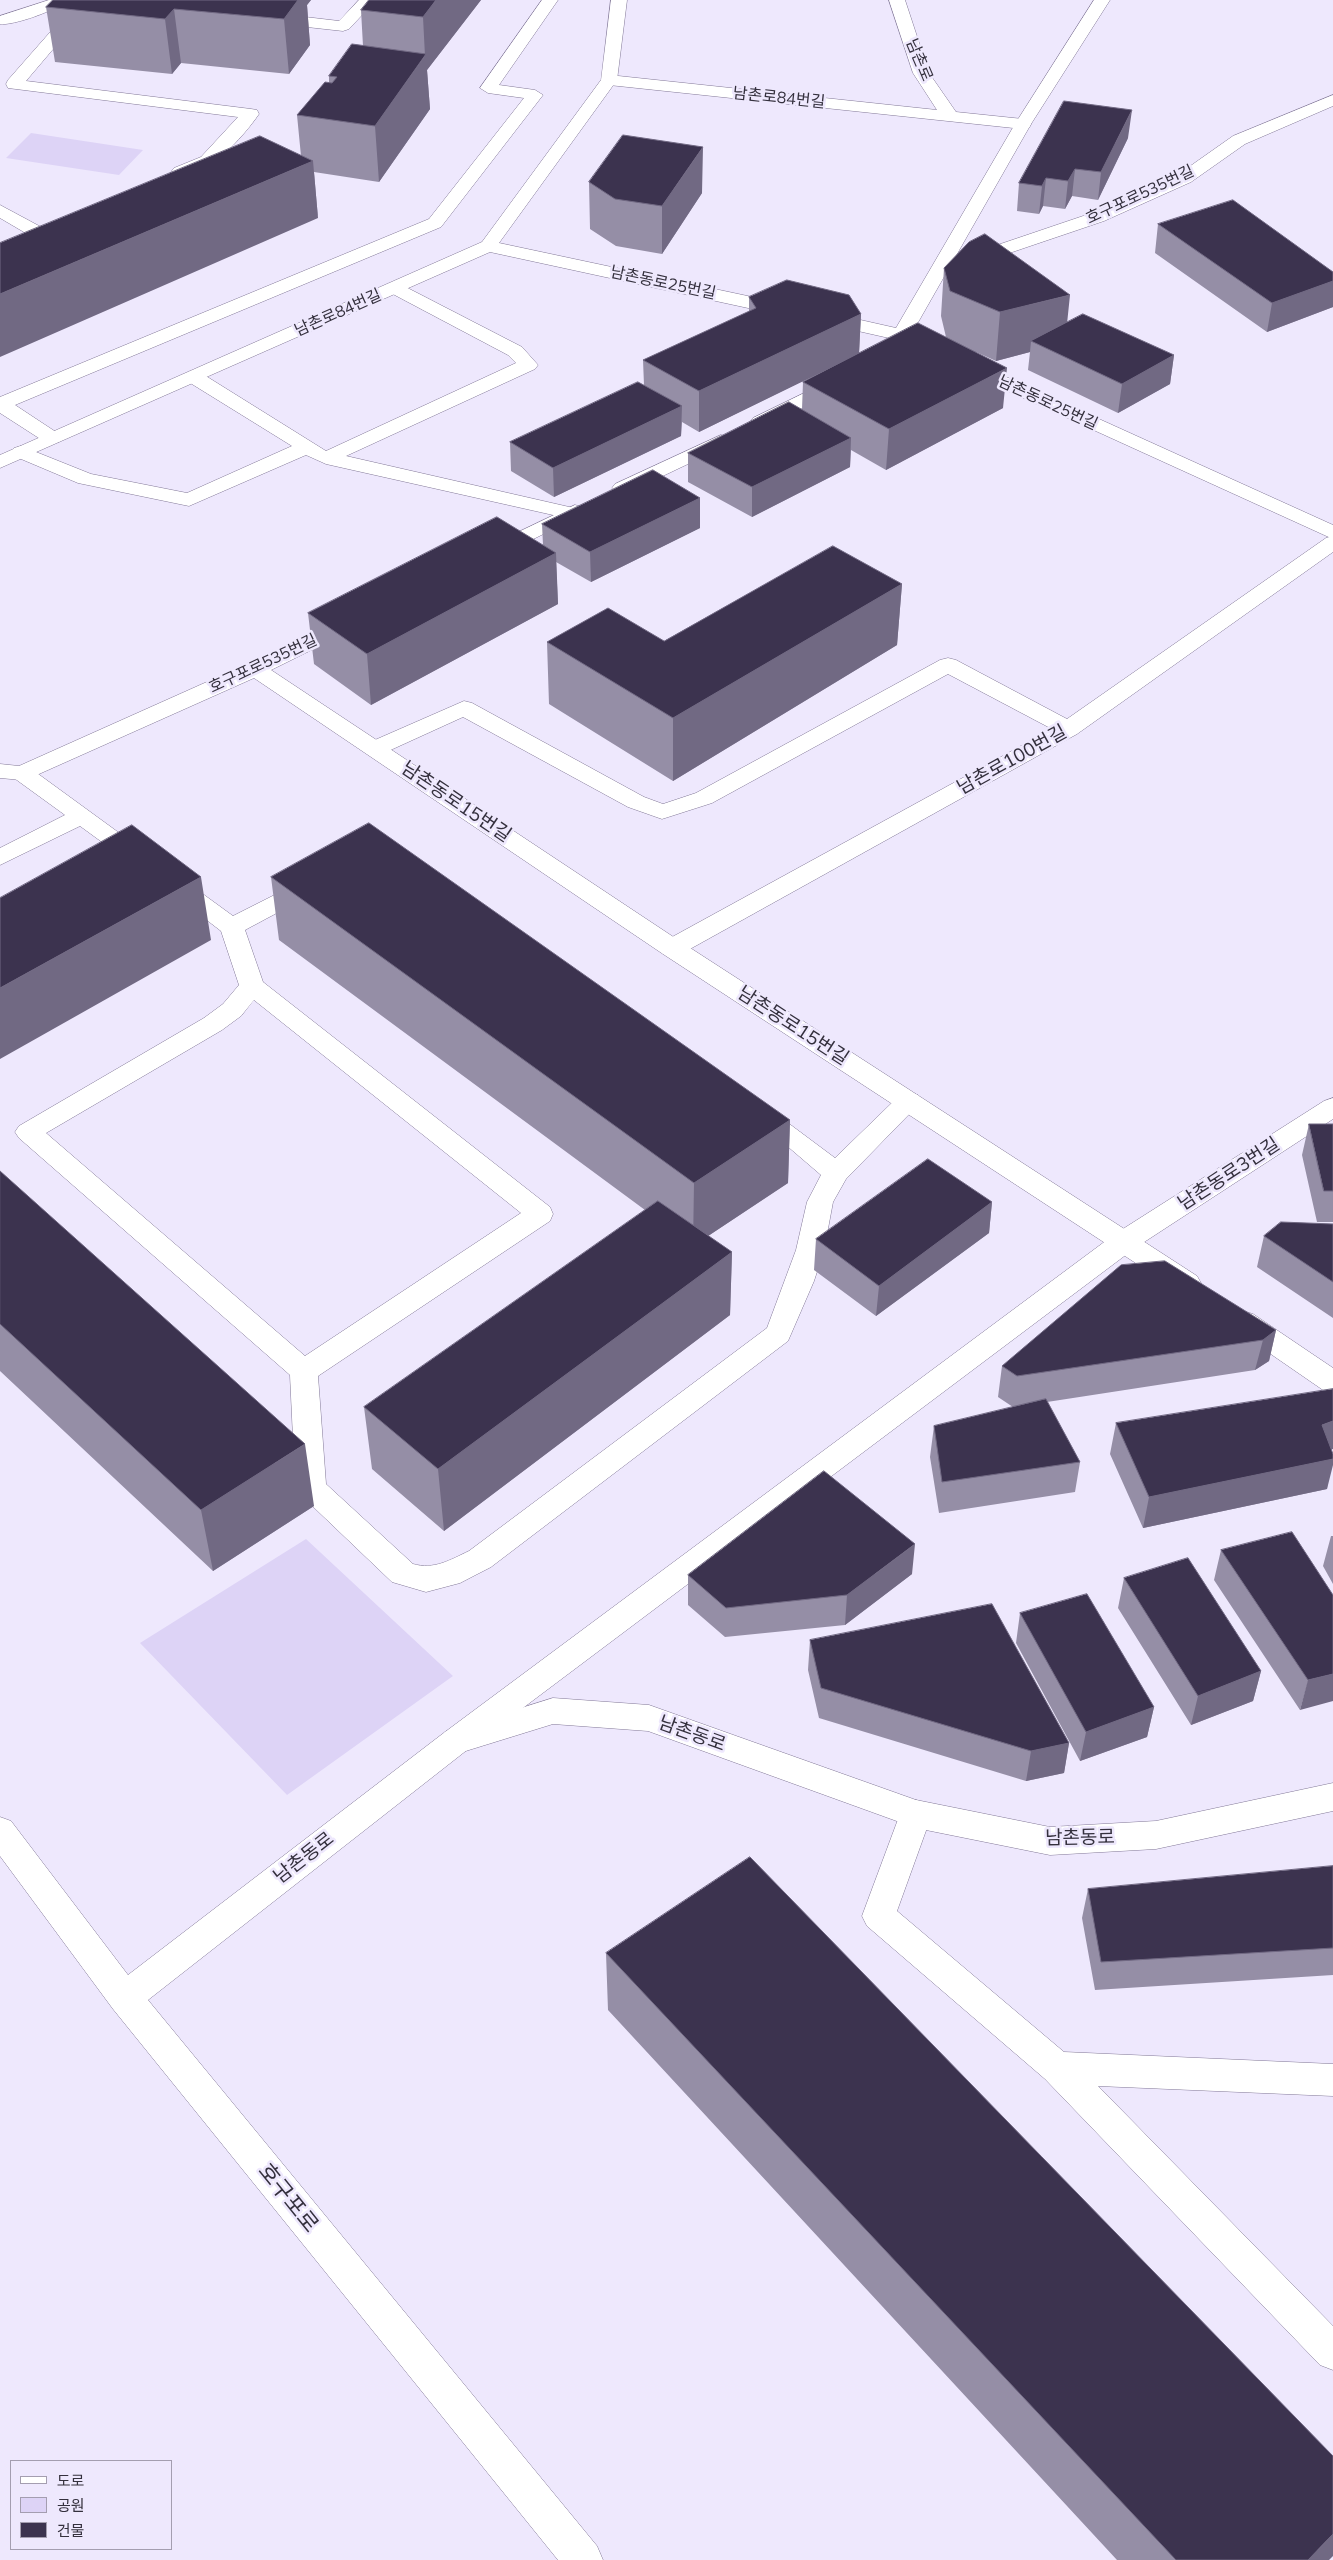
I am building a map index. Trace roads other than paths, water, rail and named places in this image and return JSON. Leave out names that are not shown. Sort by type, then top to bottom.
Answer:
[{"type":"street","points":[[6,22],[54,4],[58,0]]},
{"type":"street","points":[[255,16],[343,26],[368,0]]},
{"type":"street","points":[[0,404],[435,223],[535,95],[488,88],[550,0]]},
{"type":"street","name":"남촌로84번길","points":[[0,462],[488,246],[609,80],[619,0]]},
{"type":"street","name":"남촌로","points":[[897,0],[921,73],[950,116]]},
{"type":"street","points":[[474,561],[860,372],[887,354],[901,335],[1023,124],[1102,0]]},
{"type":"street","points":[[5,87],[65,25],[93,16]]},
{"type":"street","name":"남촌로84번길","points":[[609,80],[1023,124]]},
{"type":"street","points":[[5,87],[250,114],[208,161],[162,180]]},
{"type":"street","name":"호구포로535번길","points":[[939,270],[1098,218],[1185,178],[1239,140],[1333,100]]},
{"type":"street","points":[[0,210],[35,231]]},
{"type":"street","points":[[17,238],[53,224]]},
{"type":"street","name":"남촌동로25번길","points":[[488,246],[901,335],[937,352]]},
{"type":"street","points":[[326,458],[528,364],[515,351],[396,288]]},
{"type":"street","name":"남촌동로25번길","points":[[955,360],[1333,533]]},
{"type":"street","points":[[194,377],[326,458],[589,504]]},
{"type":"street","points":[[0,404],[52,438]]},
{"type":"street","points":[[21,452],[85,480],[189,500],[307,447]]},
{"type":"street","name":"남촌로100번길","points":[[672,948],[1069,729],[1333,542]]},
{"type":"street","name":"호구포로535번길","points":[[11,772],[255,669],[360,617]]},
{"type":"street","points":[[376,748],[464,708],[636,802],[662,812],[704,798],[948,665],[1069,729]]},
{"type":"street","name":"남촌동로15번길","points":[[255,669],[376,748],[672,948],[1125,1241],[1333,1382]]},
{"type":"street","points":[[11,772],[82,816],[232,927],[252,986],[540,1214],[304,1371]]},
{"type":"street","points":[[0,858],[82,816]]},
{"type":"street","points":[[232,927],[327,876]]},
{"type":"street","points":[[252,986],[232,1010],[213,1024],[28,1132],[304,1371],[310,1480],[315,1491],[404,1573],[426,1580],[449,1574],[480,1559],[778,1334],[810,1250],[820,1202],[836,1174],[909,1101]]},
{"type":"street","points":[[738,1100],[795,1139],[836,1174]]},
{"type":"street","name":"남촌동로3번길","points":[[456,1741],[1125,1241],[1333,1107]]},
{"type":"street","name":"남촌동로","points":[[125,1998],[456,1741],[554,1711],[649,1718],[916,1814],[1050,1841],[1156,1836],[1333,1797]]},
{"type":"street","points":[[916,1814],[879,1916],[1057,2068],[1333,2352]]},
{"type":"street","name":"호구포로","points":[[0,1831],[125,1998],[583,2560]]},
{"type":"street","points":[[1057,2068],[1333,2080]]}]
